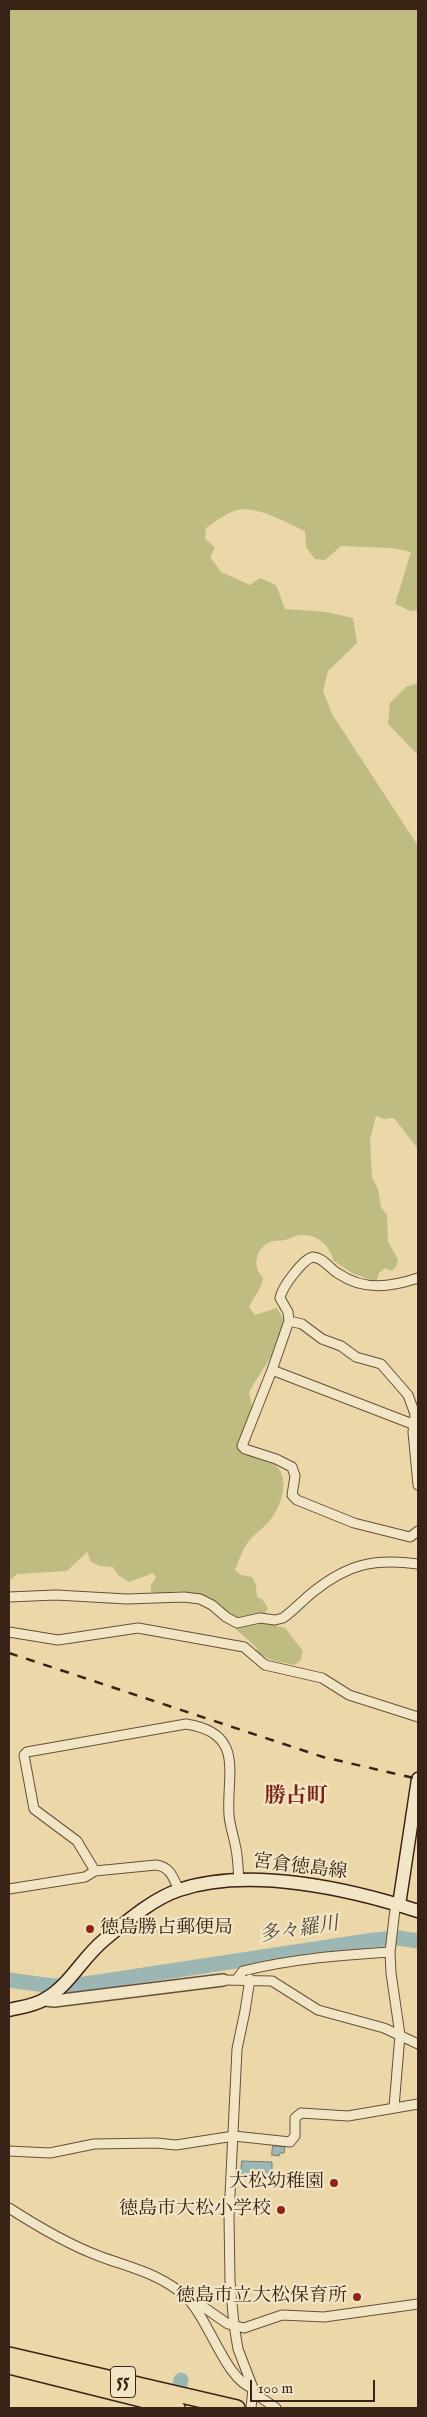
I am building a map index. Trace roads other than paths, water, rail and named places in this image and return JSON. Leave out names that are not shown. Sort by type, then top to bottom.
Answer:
[{"type":"highway","name":"55","points":[[9,2355],[237,2408]]},
{"type":"highway","name":"55","points":[[9,2366],[177,2408]]},
{"type":"main road","points":[[399,1905],[418,1779]]},
{"type":"main road","name":"宮倉徳島線","points":[[9,2010],[48,1997],[70,1978],[102,1942],[160,1899],[180,1890],[239,1880],[276,1880],[348,1893],[418,1911]]},
{"type":"street","points":[[418,1278],[394,1286],[373,1286],[338,1274],[318,1258],[308,1258],[280,1294],[281,1302],[288,1312],[289,1321],[272,1370],[242,1442],[245,1449],[276,1459],[292,1467],[295,1476],[292,1496],[297,1500],[354,1522],[410,1537],[418,1531]]},
{"type":"street","points":[[289,1321],[302,1324],[322,1339],[341,1346],[356,1357],[381,1364],[411,1400],[415,1414],[413,1432],[418,1485]]},
{"type":"street","points":[[272,1370],[415,1425]]},
{"type":"street","points":[[9,1597],[56,1595],[128,1599],[184,1597],[200,1599],[238,1623],[260,1618],[275,1620],[283,1618],[325,1583],[363,1564],[393,1562],[418,1564]]},
{"type":"street","points":[[9,1632],[58,1640],[138,1628],[244,1647],[265,1665],[322,1678],[349,1695],[418,1717]]},
{"type":"street","points":[[95,1871],[77,1841],[34,1809],[24,1755],[27,1752],[186,1724],[196,1726],[216,1737],[226,1749],[231,1761],[229,1813],[236,1848],[239,1880]]},
{"type":"street","points":[[9,1889],[85,1877],[95,1871],[164,1866],[172,1873],[180,1890]]},
{"type":"street","points":[[394,2107],[400,2035],[391,1974],[391,1949],[395,1909],[399,1905]]},
{"type":"street","points":[[237,1979],[243,1971],[266,1965],[391,1949]]},
{"type":"street","points":[[48,1997],[54,2001],[237,1979],[272,1981],[318,2010],[375,2026],[418,2044]]},
{"type":"street","points":[[250,1979],[246,2011],[237,2049],[229,2216],[230,2281],[234,2325],[238,2349],[253,2391],[251,2408]]},
{"type":"street","points":[[9,2150],[50,2153],[94,2144],[156,2143],[176,2145],[234,2136],[290,2142],[295,2136],[295,2118],[301,2113],[348,2116],[418,2104]]},
{"type":"street","points":[[9,2208],[45,2230],[98,2256],[148,2272],[179,2291],[193,2305],[234,2374],[245,2386],[276,2408]]},
{"type":"street","points":[[193,2305],[202,2306],[221,2320],[234,2325],[251,2327],[282,2315],[324,2317],[418,2304]]},
{"type":"water","points":[[273,2146],[285,2147],[284,2153],[280,2153],[279,2156],[272,2155]]},
{"type":"water","points":[[242,2161],[272,2162],[272,2176],[241,2175]]},
{"type":"waterway","name":"多々羅川","points":[[9,1980],[53,1986],[85,1984],[374,1940],[399,1938],[418,1941]]},
{"type":"waterway","points":[[175,2406],[181,2380]]},
{"type":"railway","points":[[9,1653],[323,1757],[418,1779]]},
{"type":"place","name":"徳島勝占郵便局","points":[[90,1929]]},
{"type":"place","name":"大松幼稚園","points":[[334,2183]]},
{"type":"place","name":"徳島市大松小学校","points":[[281,2210]]},
{"type":"place","name":"徳島市立大松保育所","points":[[357,2297]]},
{"type":"district","name":"勝占町","points":[[296,1798]]}]
